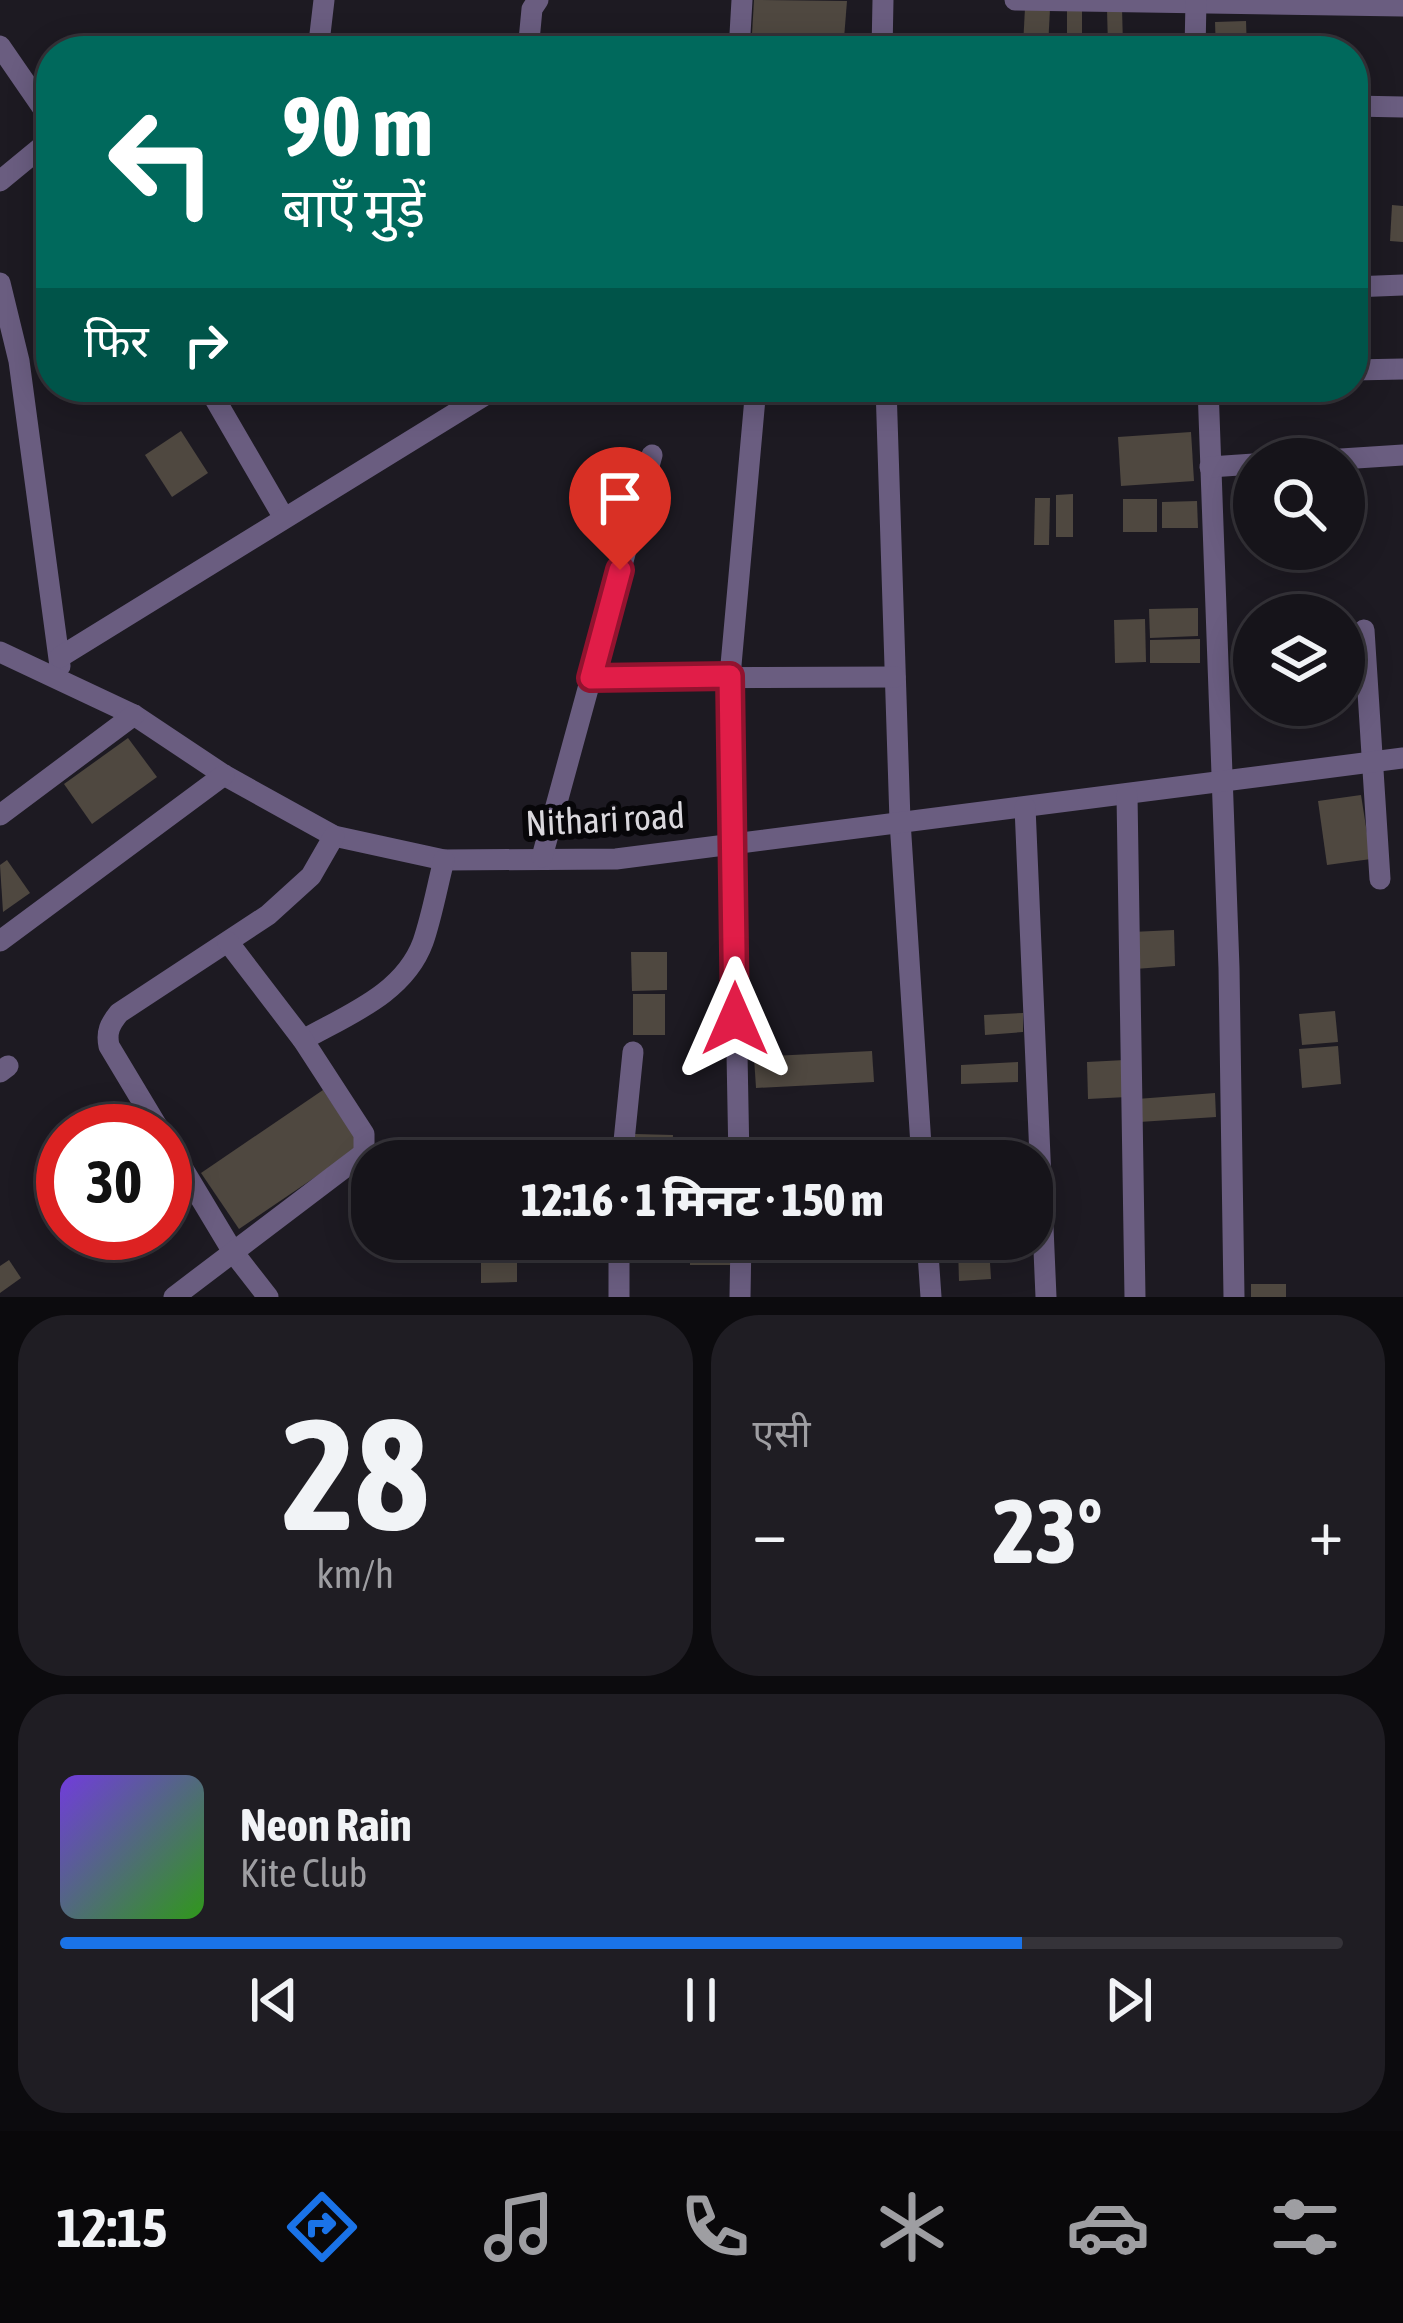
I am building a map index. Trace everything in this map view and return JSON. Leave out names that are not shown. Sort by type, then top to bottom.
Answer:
[{"type":"street","points":[[320,36],[324,0]]},
{"type":"street","points":[[529,36],[538,0]]},
{"type":"street","points":[[740,36],[742,0]]},
{"type":"street","points":[[882,36],[883,0]]},
{"type":"street","points":[[1015,0],[1403,6]]},
{"type":"street","points":[[1196,36],[1197,3]]},
{"type":"street","points":[[0,46],[36,98]]},
{"type":"street","points":[[1368,106],[1403,107]]},
{"type":"street","points":[[0,181],[36,151]]},
{"type":"street","points":[[0,283],[19,361],[60,668],[284,518],[473,402]]},
{"type":"street","points":[[1368,286],[1403,285]]},
{"type":"street","points":[[1368,370],[1403,370]]},
{"type":"street","points":[[217,402],[284,518]]},
{"type":"street","points":[[739,1140],[730,676],[755,402]]},
{"type":"street","points":[[886,402],[900,821],[921,1140]]},
{"type":"street","points":[[1208,402],[1223,782],[1234,1297]]},
{"type":"street","points":[[542,857],[652,454]]},
{"type":"street","points":[[1365,457],[1403,455]]},
{"type":"street","points":[[1210,467],[1233,465]]},
{"type":"street","points":[[1365,642],[1380,879]]},
{"type":"street","name":"Nithari road","points":[[2,655],[60,668],[224,775],[334,836],[444,860],[616,859],[1403,758]]},
{"type":"street","points":[[591,678],[895,677]]},
{"type":"street","points":[[0,815],[134,715]]},
{"type":"street","points":[[0,941],[224,775]]},
{"type":"street","points":[[1127,796],[1135,1297]]},
{"type":"street","points":[[1024,807],[1046,1297]]},
{"type":"street","points":[[144,1104],[106,1035],[118,1012],[228,942],[298,890],[334,836]]},
{"type":"street","points":[[302,1040],[398,982],[422,945],[444,860]]},
{"type":"street","points":[[228,942],[302,1040],[367,1140]]},
{"type":"street","points":[[624,1140],[633,1052]]},
{"type":"street","points":[[174,1297],[351,1173]]},
{"type":"street","points":[[192,1184],[233,1252],[268,1297]]},
{"type":"street","points":[[619,1260],[619,1297]]},
{"type":"street","points":[[740,1297],[741,1260]]},
{"type":"street","points":[[928,1260],[931,1297]]},
{"type":"building","points":[[754,0],[847,1],[844,36],[752,36]]},
{"type":"building","points":[[1025,8],[1050,9],[1049,36],[1024,36]]},
{"type":"building","points":[[1082,8],[1082,36],[1067,36],[1067,9]]},
{"type":"building","points":[[1122,8],[1123,36],[1108,36],[1107,9]]},
{"type":"building","points":[[1246,21],[1246,36],[1215,36],[1215,22]]},
{"type":"building","points":[[1392,205],[1403,206],[1403,242],[1390,241]]},
{"type":"building","points":[[181,431],[208,473],[172,497],[145,455]]},
{"type":"building","points":[[1191,432],[1194,481],[1121,486],[1118,437]]},
{"type":"building","points":[[1073,494],[1073,537],[1056,537],[1056,495]]},
{"type":"building","points":[[1035,498],[1050,498],[1049,545],[1034,545]]},
{"type":"building","points":[[1123,499],[1157,499],[1157,532],[1123,532]]},
{"type":"building","points":[[1197,501],[1198,528],[1162,528],[1162,502]]},
{"type":"building","points":[[1198,608],[1198,636],[1150,638],[1149,609]]},
{"type":"building","points":[[1145,619],[1146,662],[1115,663],[1114,620]]},
{"type":"building","points":[[1200,639],[1200,663],[1150,663],[1150,640]]},
{"type":"building","points":[[128,738],[157,777],[92,824],[64,784]]},
{"type":"building","points":[[1361,795],[1371,859],[1327,865],[1318,801]]},
{"type":"building","points":[[7,860],[30,893],[3,912],[0,865]]},
{"type":"building","points":[[1174,930],[1175,966],[1135,969],[1132,932]]},
{"type":"building","points":[[631,952],[667,952],[667,990],[632,991]]},
{"type":"building","points":[[633,994],[665,994],[665,1035],[633,1035]]},
{"type":"building","points":[[1335,1011],[1338,1042],[1302,1045],[1299,1014]]},
{"type":"building","points":[[1023,1013],[1023,1032],[985,1035],[984,1015]]},
{"type":"building","points":[[1338,1046],[1341,1084],[1302,1088],[1299,1049]]},
{"type":"building","points":[[872,1051],[874,1082],[756,1088],[754,1057]]},
{"type":"building","points":[[1125,1060],[1127,1097],[1088,1099],[1087,1062]]},
{"type":"building","points":[[1018,1062],[1018,1082],[961,1084],[961,1065]]},
{"type":"building","points":[[323,1090],[357,1140],[351,1140],[351,1153],[239,1229],[201,1173]]},
{"type":"building","points":[[1215,1093],[1216,1117],[1139,1122],[1137,1099]]},
{"type":"building","points":[[635,1134],[673,1135],[673,1140],[635,1140]]},
{"type":"building","points":[[9,1260],[21,1278],[0,1293],[0,1266]]},
{"type":"building","points":[[481,1260],[517,1260],[517,1282],[481,1283]]},
{"type":"building","points":[[690,1260],[731,1260],[731,1265],[690,1265]]},
{"type":"building","points":[[958,1260],[990,1260],[991,1279],[959,1281]]},
{"type":"building","points":[[1251,1284],[1286,1284],[1286,1297],[1251,1297]]},
{"type":"route","points":[[620,570],[591,678],[730,676],[735,1019]]}]
